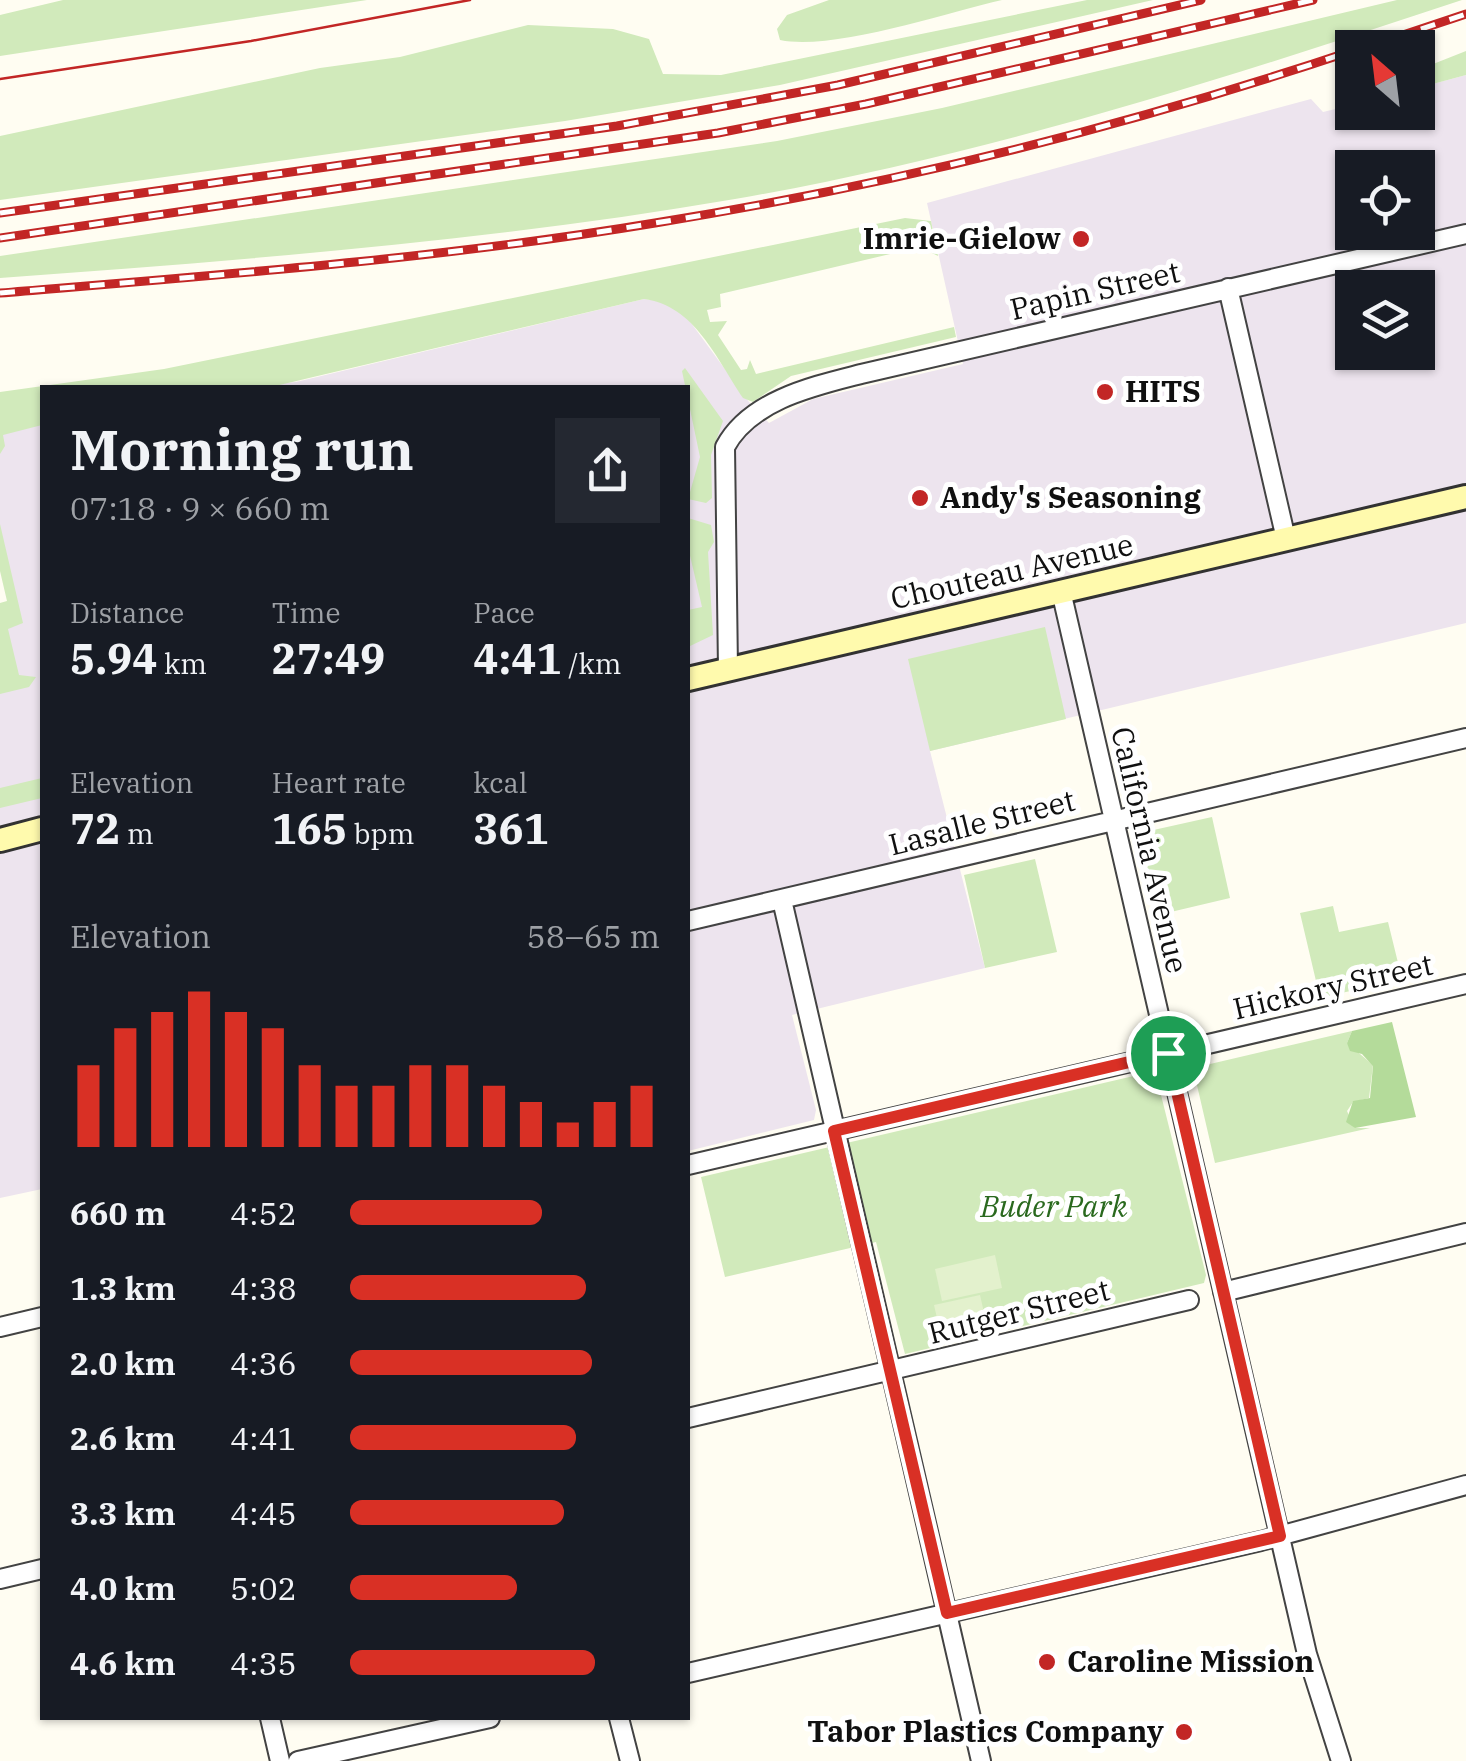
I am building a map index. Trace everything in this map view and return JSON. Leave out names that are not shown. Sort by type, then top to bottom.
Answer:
[{"type":"main road","name":"Chouteau Avenue","points":[[690,678],[1466,497]]},
{"type":"main road","points":[[0,840],[40,830]]},
{"type":"street","name":"Papin Street","points":[[728,669],[723,460],[730,437],[783,398],[815,386],[1466,234]]},
{"type":"street","points":[[1228,288],[1286,539]]},
{"type":"street","name":"California Avenue","points":[[1061,591],[1307,1654],[1342,1761]]},
{"type":"street","name":"Lasalle Street","points":[[690,922],[1466,738]]},
{"type":"street","points":[[782,900],[981,1761]]},
{"type":"street","name":"Hickory Street","points":[[690,1166],[1466,984]]},
{"type":"street","points":[[1224,1292],[1466,1233]]},
{"type":"street","name":"Rutger Street","points":[[690,1418],[1188,1300]]},
{"type":"street","points":[[0,1327],[40,1317]]},
{"type":"street","points":[[690,1672],[1280,1536],[1466,1485]]},
{"type":"street","points":[[0,1579],[40,1569]]},
{"type":"street","points":[[270,1720],[280,1761]]},
{"type":"street","points":[[298,1761],[481,1720]]},
{"type":"street","points":[[620,1720],[630,1761]]},
{"type":"shaded area","points":[[1466,75],[1466,623],[930,751],[985,968],[792,1015],[816,1110],[814,1120],[690,1151],[690,385],[264,385],[296,382],[644,299],[662,301],[686,316],[769,423],[813,399],[963,364],[927,203],[1311,99],[1323,112],[1335,109],[1335,130],[1435,130],[1435,83]]},
{"type":"shaded area","points":[[40,405],[40,1189],[0,1198],[0,627],[19,623],[0,537],[0,408]]},
{"type":"green space","points":[[63,0],[367,0],[0,56],[0,15]]},
{"type":"green space","points":[[829,0],[1002,0],[859,36],[802,42],[780,40],[777,29],[787,15]]},
{"type":"green space","points":[[1087,0],[1153,0],[780,85],[565,121],[0,200],[0,136],[320,68],[400,57],[528,25],[613,29],[649,39],[663,74],[721,75]]},
{"type":"green space","points":[[1397,0],[1462,0],[1369,30],[1335,30],[1335,41],[1011,138],[735,199],[460,238],[0,278],[0,256],[777,141],[942,108]]},
{"type":"green space","points":[[1466,51],[1466,75],[1435,83],[1435,63]]},
{"type":"green space","points":[[905,218],[931,221],[938,256],[920,247],[720,294],[721,307],[707,310],[710,322],[727,321],[718,335],[741,370],[747,369],[750,360],[756,374],[954,327],[956,337],[791,376],[753,402],[743,398],[691,323],[662,304],[644,299],[279,385],[50,385],[164,369]]},
{"type":"green space","points":[[685,368],[723,421],[711,455],[712,498],[706,503],[690,499],[700,457],[690,409],[690,385],[685,385]]},
{"type":"green space","points":[[40,386],[40,426],[3,435],[5,446],[0,454],[0,392]]},
{"type":"green space","points":[[690,519],[711,525],[714,542],[708,552],[713,635],[690,646],[690,610],[702,607],[690,556]]},
{"type":"green space","points":[[0,524],[23,623],[8,629],[19,675],[36,677],[29,687],[0,694],[0,603],[7,601],[0,571]]},
{"type":"green space","points":[[1045,627],[1066,719],[930,751],[908,659]]},
{"type":"green space","points":[[40,778],[40,798],[0,808],[0,788]]},
{"type":"green space","points":[[1212,817],[1230,898],[1158,915],[1140,833]]},
{"type":"green space","points":[[1035,859],[1057,952],[985,968],[964,875]]},
{"type":"green space","points":[[1333,906],[1339,932],[1388,922],[1402,979],[1320,998],[1300,913]]},
{"type":"green space","points":[[1392,1022],[1416,1117],[1355,1128],[1346,1122],[1353,1101],[1370,1098],[1373,1066],[1362,1054],[1350,1051],[1347,1043],[1352,1031]]},
{"type":"green space","points":[[1352,1031],[1347,1043],[1373,1065],[1369,1098],[1353,1102],[1347,1111],[1355,1128],[1370,1128],[1215,1163],[1193,1068]]},
{"type":"green space","name":"Buder Park","points":[[1155,1071],[1206,1275],[1204,1283],[905,1354],[876,1242],[725,1277],[701,1177]]},
{"type":"green space","points":[[995,1255],[1002,1288],[942,1301],[935,1269]]},
{"type":"green space","points":[[980,1295],[985,1317],[939,1327],[934,1305]]},
{"type":"tram line","points":[[0,79],[251,41],[470,0]]},
{"type":"railway","points":[[0,213],[617,126],[838,85],[1201,0]]},
{"type":"railway","points":[[0,238],[718,133],[866,104],[1313,0]]},
{"type":"railway","points":[[1418,30],[1466,14]]},
{"type":"railway","points":[[0,293],[410,256],[574,236],[743,208],[919,172],[1094,129],[1335,57]]},
{"type":"place","name":"Imrie-Gielow","points":[[1081,239]]},
{"type":"place","name":"HITS","points":[[1105,392]]},
{"type":"place","name":"Andy's Seasoning","points":[[920,498]]},
{"type":"place","name":"Caroline Mission","points":[[1047,1662]]},
{"type":"place","name":"Tabor Plastics Company","points":[[1184,1732]]},
{"type":"route","points":[[1168,1053],[1280,1536],[947,1613],[834,1131],[1168,1053]]}]
